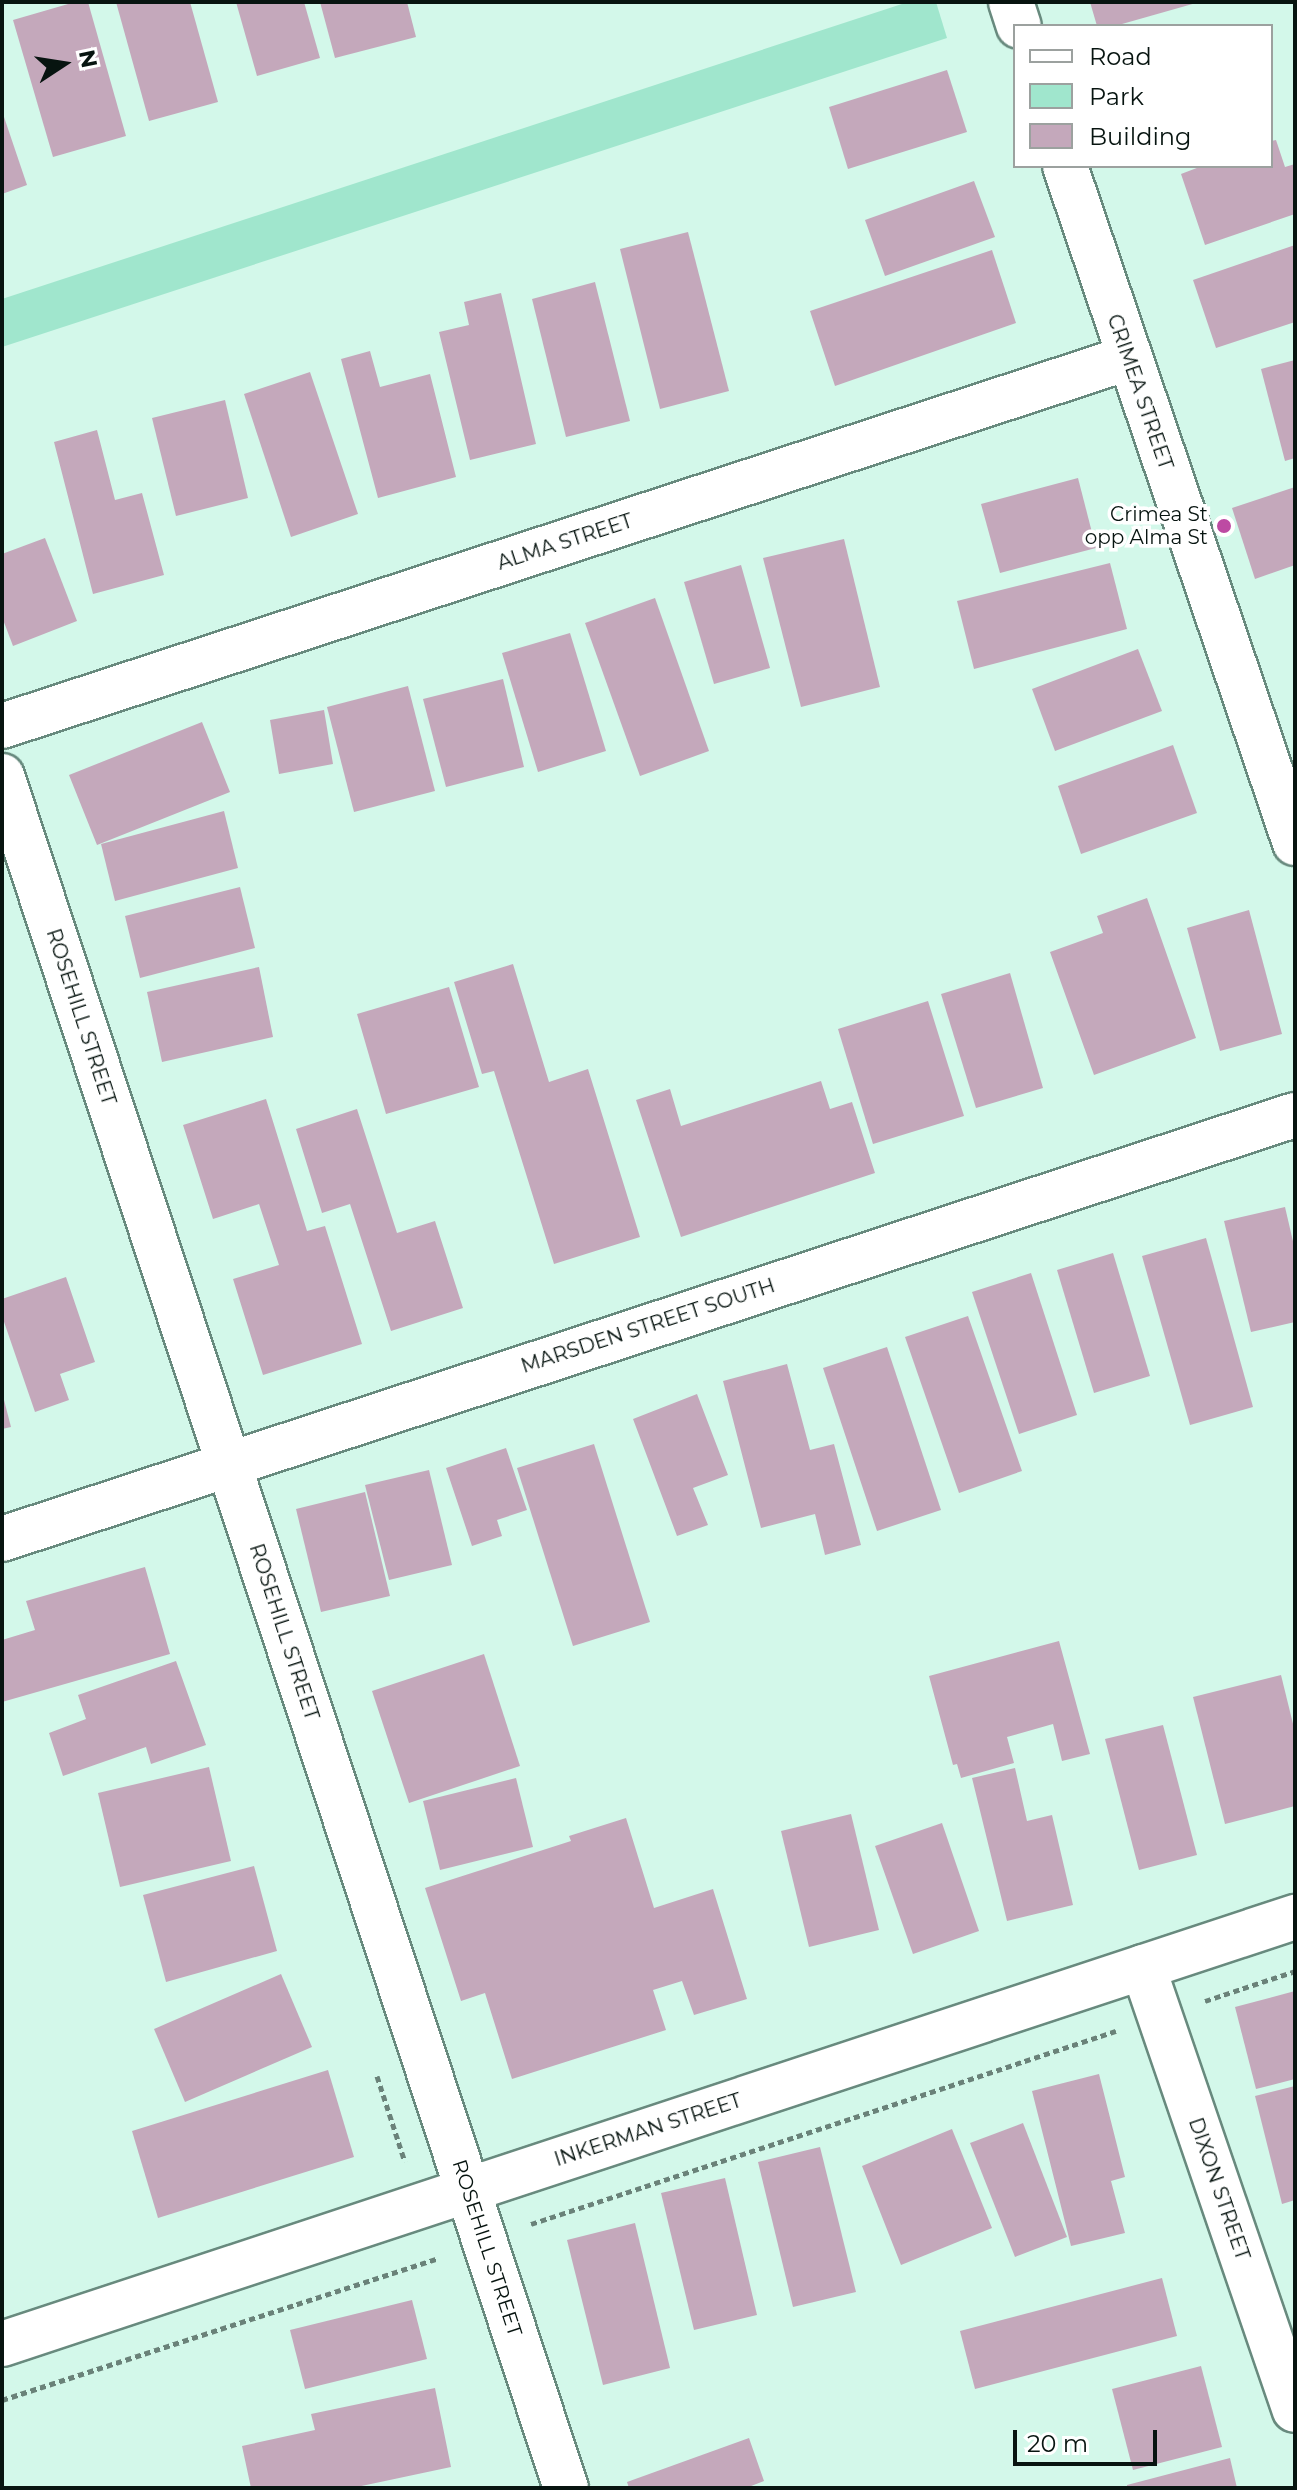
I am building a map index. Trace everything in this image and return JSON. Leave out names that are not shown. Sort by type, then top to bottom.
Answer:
[{"type":"street","points":[[1011,2],[1018,24]]},
{"type":"street","name":"CRIMEA STREET","points":[[1066,168],[1295,843]]},
{"type":"street","name":"ALMA STREET","points":[[2,726],[1128,358]]},
{"type":"street","name":"ROSEHILL STREET","points":[[2,776],[566,2488]]},
{"type":"street","name":"MARSDEN STREET SOUTH","points":[[2,1539],[1295,1115]]},
{"type":"street","name":"INKERMAN STREET","points":[[2,2344],[1295,1917]]},
{"type":"street","name":"DIXON STREET","points":[[1143,1967],[1295,2410]]},
{"type":"path","points":[[531,2224],[1295,1971]]},
{"type":"path","points":[[2,2400],[439,2258]]},
{"type":"green space","points":[[908,2],[936,2],[947,38],[2,347],[2,299]]},
{"type":"building","points":[[75,2],[88,2],[126,136],[53,157],[13,20]]},
{"type":"building","points":[[116,2],[190,2],[218,102],[149,121]]},
{"type":"building","points":[[236,2],[304,2],[320,58],[257,76]]},
{"type":"building","points":[[320,2],[407,2],[416,37],[335,58]]},
{"type":"building","points":[[1090,2],[1196,2],[1122,24],[1096,24]]},
{"type":"building","points":[[947,70],[967,132],[848,169],[829,107]]},
{"type":"building","points":[[2,111],[27,185],[2,194]]},
{"type":"building","points":[[1276,140],[1285,167],[1295,164],[1295,214],[1205,245],[1181,174],[1197,168],[1273,168],[1273,141]]},
{"type":"building","points":[[974,181],[995,237],[885,276],[865,220]]},
{"type":"building","points":[[688,232],[729,391],[660,409],[620,249]]},
{"type":"building","points":[[1295,245],[1295,322],[1216,348],[1193,280]]},
{"type":"building","points":[[992,250],[1016,323],[835,386],[810,311]]},
{"type":"building","points":[[595,282],[630,421],[566,437],[532,299]]},
{"type":"building","points":[[501,293],[536,444],[470,460],[439,332],[469,325],[464,302]]},
{"type":"building","points":[[370,351],[380,387],[430,374],[456,477],[378,498],[341,359]]},
{"type":"building","points":[[1295,360],[1295,458],[1285,461],[1261,369]]},
{"type":"building","points":[[310,372],[358,514],[291,537],[244,394]]},
{"type":"building","points":[[225,400],[248,498],[176,516],[152,418]]},
{"type":"building","points":[[97,430],[115,500],[142,493],[164,575],[93,594],[54,442]]},
{"type":"building","points":[[1078,478],[1096,548],[1000,573],[981,504]]},
{"type":"building","points":[[1295,487],[1295,565],[1255,579],[1232,508]]},
{"type":"building","points":[[45,538],[77,621],[13,646],[2,617],[2,554]]},
{"type":"building","points":[[844,539],[880,687],[801,707],[763,558]]},
{"type":"building","points":[[1110,563],[1127,629],[974,669],[957,601]]},
{"type":"building","points":[[741,565],[770,668],[714,684],[684,582]]},
{"type":"building","points":[[655,598],[709,751],[640,776],[585,623]]},
{"type":"building","points":[[570,633],[606,751],[538,772],[502,653]]},
{"type":"building","points":[[1138,649],[1162,711],[1055,751],[1032,689]]},
{"type":"building","points":[[503,679],[524,767],[446,787],[423,699]]},
{"type":"building","points":[[408,686],[435,791],[354,812],[327,707]]},
{"type":"building","points":[[324,710],[333,764],[279,774],[270,720]]},
{"type":"building","points":[[202,722],[230,792],[97,845],[69,775]]},
{"type":"building","points":[[1173,745],[1197,813],[1081,854],[1058,786]]},
{"type":"building","points":[[224,811],[238,868],[115,901],[101,844]]},
{"type":"building","points":[[240,887],[255,948],[140,978],[125,916]]},
{"type":"building","points":[[1147,898],[1196,1038],[1094,1075],[1050,952],[1103,933],[1097,916]]},
{"type":"building","points":[[1249,910],[1282,1034],[1220,1051],[1187,928]]},
{"type":"building","points":[[513,964],[549,1082],[588,1069],[640,1237],[554,1264],[494,1071],[482,1074],[454,982]]},
{"type":"building","points":[[259,967],[273,1037],[162,1062],[147,992]]},
{"type":"building","points":[[1010,973],[1043,1088],[976,1108],[941,994]]},
{"type":"building","points":[[449,987],[479,1087],[386,1114],[357,1014]]},
{"type":"building","points":[[928,1001],[964,1116],[873,1144],[838,1029]]},
{"type":"building","points":[[821,1081],[830,1109],[852,1102],[875,1173],[681,1237],[636,1100],[670,1089],[681,1126]]},
{"type":"building","points":[[266,1099],[307,1231],[325,1226],[362,1344],[263,1375],[233,1279],[279,1265],[259,1204],[213,1219],[183,1125]]},
{"type":"building","points":[[357,1109],[397,1233],[435,1221],[463,1308],[391,1331],[350,1204],[322,1213],[296,1129]]},
{"type":"building","points":[[1285,1207],[1295,1250],[1295,1322],[1251,1332],[1224,1221]]},
{"type":"building","points":[[1206,1238],[1253,1407],[1190,1425],[1142,1256]]},
{"type":"building","points":[[1113,1253],[1150,1376],[1094,1393],[1057,1270]]},
{"type":"building","points":[[1031,1273],[1077,1415],[1019,1434],[972,1292]]},
{"type":"building","points":[[66,1277],[95,1362],[60,1374],[69,1400],[35,1412],[2,1316],[2,1299]]},
{"type":"building","points":[[968,1316],[1022,1471],[959,1493],[905,1337]]},
{"type":"building","points":[[887,1347],[941,1510],[877,1531],[823,1368]]},
{"type":"building","points":[[787,1364],[810,1450],[834,1444],[861,1545],[825,1555],[815,1514],[761,1528],[723,1381]]},
{"type":"building","points":[[697,1394],[728,1475],[693,1488],[708,1525],[677,1536],[633,1419]]},
{"type":"building","points":[[2,1397],[11,1427],[2,1429]]},
{"type":"building","points":[[594,1444],[650,1622],[573,1646],[517,1468]]},
{"type":"building","points":[[506,1448],[527,1510],[497,1520],[502,1536],[472,1546],[446,1468]]},
{"type":"building","points":[[429,1470],[452,1565],[389,1580],[365,1485]]},
{"type":"building","points":[[365,1492],[390,1596],[321,1612],[296,1509]]},
{"type":"building","points":[[145,1567],[170,1654],[2,1702],[2,1640],[35,1630],[26,1601]]},
{"type":"building","points":[[1059,1641],[1090,1754],[1062,1761],[1053,1724],[1007,1737],[1014,1763],[961,1778],[957,1764],[953,1765],[929,1676]]},
{"type":"building","points":[[484,1654],[520,1766],[409,1803],[372,1691]]},
{"type":"building","points":[[176,1661],[206,1745],[151,1764],[146,1747],[63,1776],[49,1733],[86,1719],[78,1695]]},
{"type":"building","points":[[1281,1675],[1295,1732],[1295,1806],[1225,1824],[1193,1697]]},
{"type":"building","points":[[1163,1725],[1197,1855],[1139,1870],[1105,1739]]},
{"type":"building","points":[[209,1767],[231,1861],[120,1887],[98,1793]]},
{"type":"building","points":[[1015,1768],[1027,1821],[1052,1815],[1073,1905],[1007,1921],[972,1778]]},
{"type":"building","points":[[516,1778],[533,1847],[440,1870],[423,1801]]},
{"type":"building","points":[[851,1814],[879,1930],[809,1947],[781,1831]]},
{"type":"building","points":[[626,1818],[654,1908],[713,1889],[747,1999],[694,2015],[682,1981],[653,1990],[666,2030],[512,2079],[485,1993],[461,2001],[425,1888],[571,1841],[569,1836]]},
{"type":"building","points":[[942,1823],[979,1931],[913,1954],[875,1846]]},
{"type":"building","points":[[254,1866],[277,1951],[166,1982],[143,1895]]},
{"type":"building","points":[[281,1974],[312,2047],[185,2102],[154,2029]]},
{"type":"building","points":[[1295,1991],[1295,2079],[1256,2089],[1235,2007]]},
{"type":"building","points":[[328,2070],[354,2157],[158,2218],[132,2131]]},
{"type":"building","points":[[1099,2074],[1125,2177],[1111,2181],[1125,2233],[1071,2246],[1032,2091]]},
{"type":"building","points":[[1295,2086],[1295,2200],[1282,2204],[1255,2096]]},
{"type":"building","points":[[1023,2123],[1067,2237],[1015,2257],[970,2143]]},
{"type":"building","points":[[952,2129],[992,2228],[901,2265],[862,2166]]},
{"type":"building","points":[[820,2147],[856,2292],[793,2307],[758,2162]]},
{"type":"building","points":[[725,2178],[757,2315],[694,2330],[661,2193]]},
{"type":"building","points":[[635,2223],[670,2368],[603,2385],[567,2240]]},
{"type":"building","points":[[1162,2278],[1177,2336],[975,2389],[960,2331]]},
{"type":"building","points":[[412,2300],[427,2359],[305,2389],[290,2330]]},
{"type":"building","points":[[1201,2366],[1222,2447],[1133,2470],[1112,2389]]},
{"type":"building","points":[[435,2388],[451,2467],[352,2488],[251,2488],[242,2446],[315,2430],[311,2414]]},
{"type":"building","points":[[749,2438],[764,2481],[746,2488],[629,2488],[627,2482]]},
{"type":"building","points":[[1230,2458],[1237,2488],[1127,2488],[1127,2485]]},
{"type":"place","name":"Crimea St opp Alma St","points":[[1224,526]]}]
